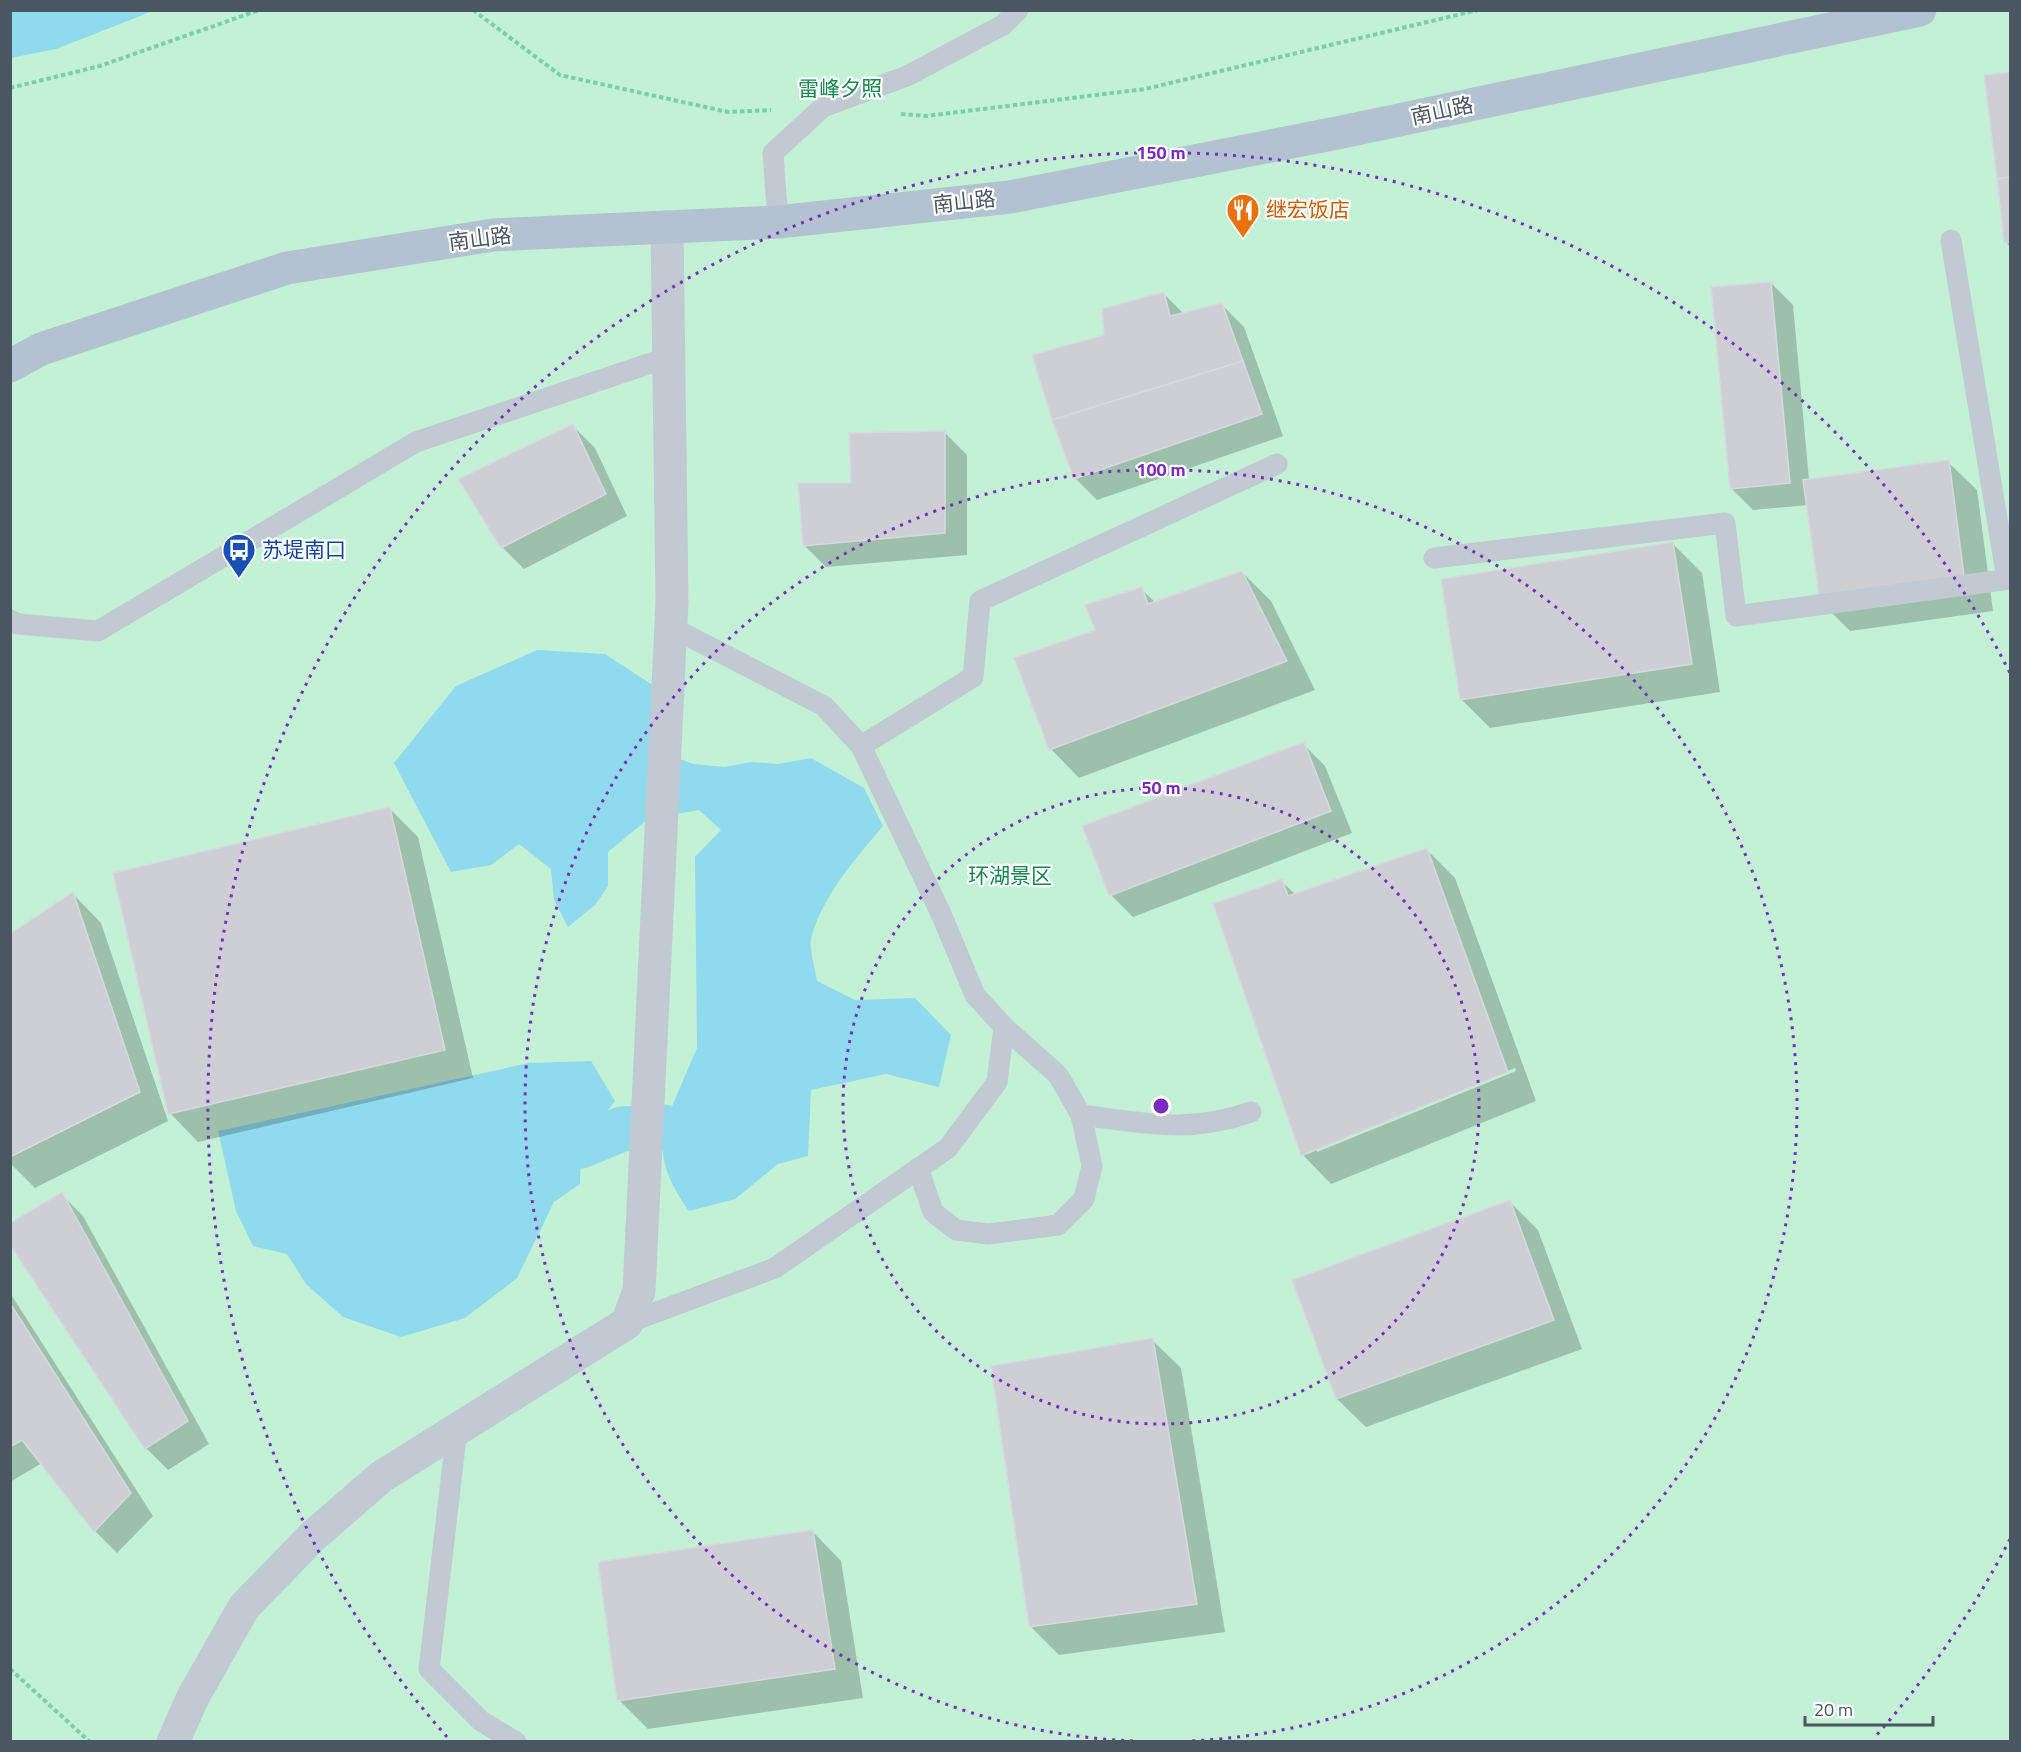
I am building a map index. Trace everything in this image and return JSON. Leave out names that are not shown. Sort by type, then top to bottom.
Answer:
[{"type":"main road","name":"南山路","points":[[10,366],[41,349],[287,268],[493,235],[778,222],[1010,197],[1342,132],[1920,10]]},
{"type":"street","points":[[173,1742],[193,1697],[244,1607],[312,1537],[381,1477],[627,1323],[639,1291],[670,627],[667,227]]},
{"type":"lane","points":[[778,222],[773,153],[824,107],[907,76],[1003,25],[1018,10]]},
{"type":"lane","points":[[1434,558],[1725,523],[1736,616],[2009,579],[1951,240]]},
{"type":"lane","points":[[10,620],[18,624],[98,631],[416,442],[669,357]]},
{"type":"lane","points":[[861,746],[973,677],[980,601],[1278,464]]},
{"type":"lane","points":[[670,627],[824,706],[861,746],[942,916],[975,995],[1004,1027],[1058,1075],[1081,1115],[1092,1166],[1083,1199],[1058,1225],[989,1234],[956,1230],[933,1212],[918,1168]]},
{"type":"lane","points":[[627,1323],[774,1268],[948,1148],[997,1082],[1004,1027]]},
{"type":"lane","points":[[1081,1115],[1177,1127],[1225,1121],[1251,1112]]},
{"type":"lane","points":[[457,1429],[429,1668],[482,1721],[516,1742]]},
{"type":"path","points":[[10,88],[100,66],[259,10]]},
{"type":"path","points":[[10,1669],[90,1742]]},
{"type":"green space","name":"环湖景区","points":[[11,11],[2010,11],[2010,1741],[11,1741]]},
{"type":"water","points":[[11,10],[153,11],[56,49],[11,58]]},
{"type":"water","points":[[537,650],[605,654],[660,690],[659,751],[693,764],[725,767],[751,762],[778,764],[811,758],[864,788],[883,826],[842,877],[817,920],[811,945],[817,981],[855,1000],[915,998],[951,1035],[939,1087],[886,1074],[811,1090],[808,1156],[778,1164],[735,1199],[689,1211],[667,1172],[662,1140],[663,1127],[697,1048],[695,857],[721,830],[699,810],[648,819],[608,852],[608,886],[595,905],[568,927],[554,900],[551,869],[519,844],[491,865],[451,872],[394,763],[456,686]]},
{"type":"water","points":[[591,1061],[615,1101],[581,1146],[580,1184],[554,1202],[517,1278],[465,1318],[401,1337],[343,1317],[306,1284],[287,1254],[253,1246],[236,1211],[218,1131],[529,1063]]},
{"type":"building","points":[[2010,72],[2010,177],[1997,179],[1984,75]]},
{"type":"building","points":[[2010,177],[2010,242],[2004,243],[1997,179]]},
{"type":"building","points":[[1771,282],[1790,483],[1730,489],[1711,287]]},
{"type":"building","points":[[1164,292],[1170,316],[1222,303],[1243,361],[1052,420],[1032,355],[1104,335],[1102,309]]},
{"type":"building","points":[[1243,361],[1262,414],[1074,479],[1052,420]]},
{"type":"building","points":[[573,424],[606,494],[501,548],[458,479]]},
{"type":"building","points":[[945,431],[945,533],[803,546],[798,483],[851,483],[849,433]]},
{"type":"building","points":[[1949,460],[1965,583],[1820,602],[1803,480]]},
{"type":"building","points":[[1673,542],[1692,664],[1460,700],[1441,579]]},
{"type":"building","points":[[1242,571],[1287,661],[1049,750],[1014,658],[1095,630],[1085,605],[1142,587],[1148,604]]},
{"type":"building","points":[[1304,742],[1331,811],[1109,896],[1082,826]]},
{"type":"building","points":[[390,807],[445,1050],[168,1114],[113,873]]},
{"type":"building","points":[[1427,848],[1508,1072],[1301,1156],[1213,904],[1282,879],[1288,896]]},
{"type":"building","points":[[73,892],[140,1092],[10,1157],[10,934]]},
{"type":"building","points":[[62,1192],[188,1421],[145,1449],[10,1245],[10,1223]]},
{"type":"building","points":[[1510,1200],[1554,1320],[1336,1399],[1292,1280]]},
{"type":"building","points":[[10,1303],[131,1493],[94,1532],[22,1440],[10,1447]]},
{"type":"building","points":[[1153,1338],[1197,1604],[1029,1627],[991,1366]]},
{"type":"building","points":[[813,1530],[835,1669],[617,1701],[598,1562]]},
{"type":"waterway","points":[[581,1146],[622,1129],[663,1127]]},
{"type":"place","name":"继宏饭店","points":[[1243,239]]},
{"type":"place","name":"苏堤南口","points":[[239,579]]},
{"type":"park label","name":"雷峰夕照","points":[[840,89]]}]
